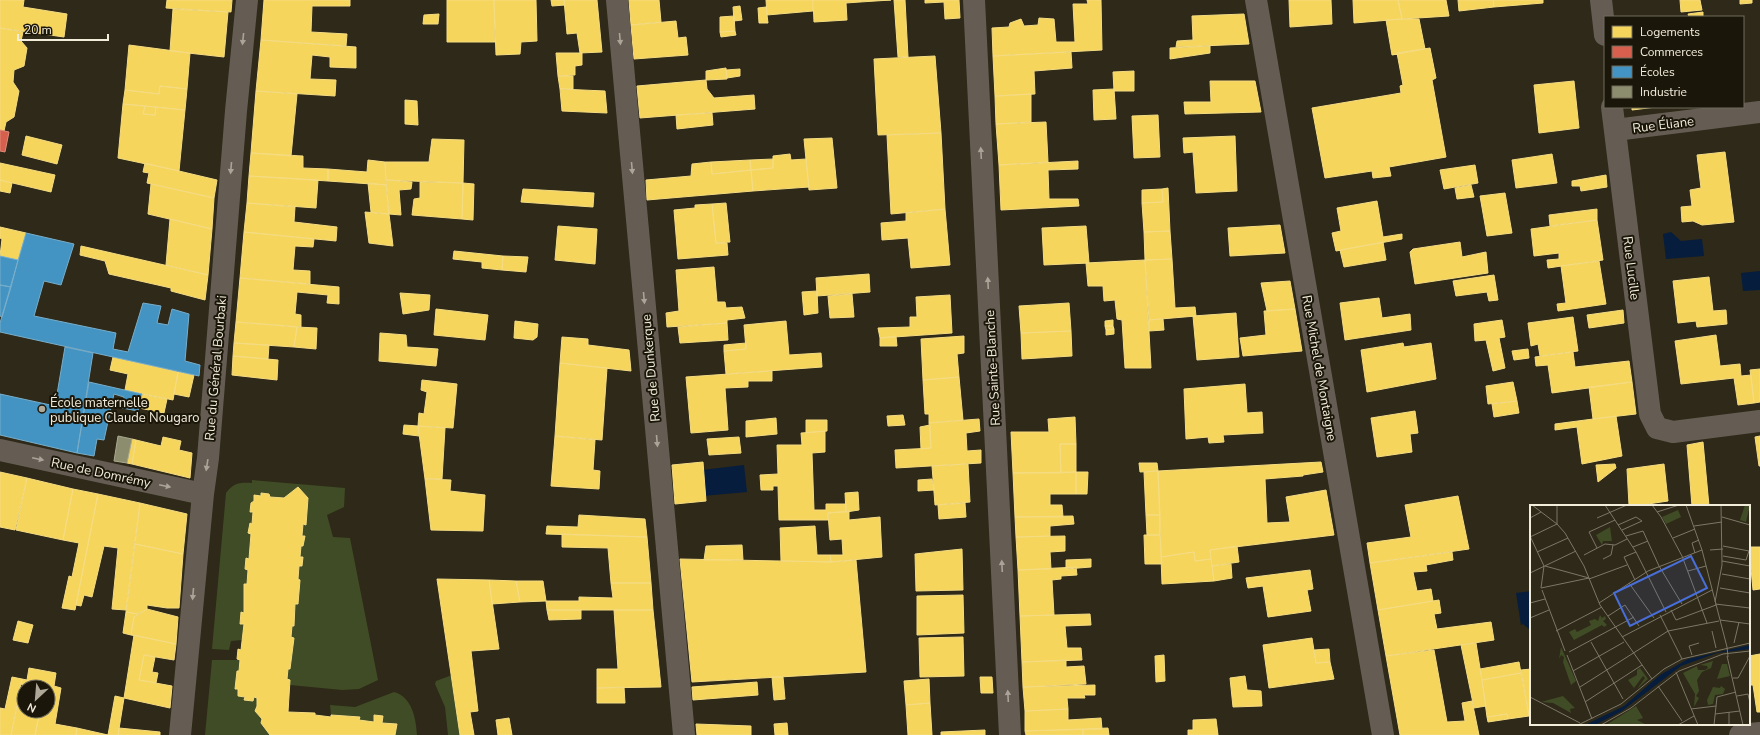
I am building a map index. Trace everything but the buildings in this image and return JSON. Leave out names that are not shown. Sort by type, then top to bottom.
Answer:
[{"type":"street","name":"Rue du Général Bourbaki","points":[[180,735],[203,494],[208,458],[236,111],[247,0]]},
{"type":"street","name":"Rue de Dunkerque","points":[[617,0],[684,735]]},
{"type":"street","name":"Rue Sainte-Blanche","points":[[974,0],[1010,735]]},
{"type":"street","name":"Rue Michel de Montaigne","points":[[1256,0],[1384,735]]},
{"type":"street","points":[[1601,0],[1604,27]]},
{"type":"street","name":"Rue Lucille","points":[[1612,108],[1650,414],[1657,428],[1673,432],[1760,421]]},
{"type":"street","name":"Rue Éliane","points":[[1615,130],[1760,112]]},
{"type":"street","name":"Rue de Domrémy","points":[[0,450],[203,494]]},
{"type":"street","points":[[1740,735],[1760,733]]},
{"type":"green space","points":[[252,480],[345,488],[344,507],[327,515],[333,537],[350,538],[378,680],[359,689],[342,690],[290,685],[290,680],[287,679],[288,669],[290,669],[294,638],[291,637],[292,626],[294,626],[295,604],[298,604],[300,580],[298,579],[299,566],[302,557],[300,557],[301,546],[303,545],[303,525],[306,525],[284,498],[254,496],[254,501],[251,503],[250,512],[253,512],[252,524],[250,524],[248,533],[251,534],[249,559],[246,559],[245,569],[248,570],[247,584],[244,584],[244,613],[241,613],[240,624],[244,624],[242,640],[231,641],[229,650],[212,649],[226,493],[234,485],[240,483],[252,483]]},
{"type":"green space","points":[[212,660],[240,660],[235,688],[238,689],[238,696],[245,697],[244,700],[253,700],[254,697],[257,698],[257,706],[255,711],[276,735],[205,735]]},
{"type":"green space","points":[[452,675],[460,735],[448,735],[445,707],[435,684],[436,681]]},
{"type":"green space","points":[[394,692],[405,698],[409,703],[416,722],[417,735],[395,735],[396,724],[382,723],[383,716],[374,715],[374,722],[359,720],[359,717],[331,715],[330,705],[355,707]]},
{"type":"water","points":[[1671,232],[1681,241],[1702,239],[1704,256],[1666,259],[1663,234]]},
{"type":"water","points":[[1760,271],[1760,290],[1743,291],[1741,273]]},
{"type":"water","points":[[744,465],[747,492],[691,497],[702,470]]},
{"type":"water","points":[[1530,591],[1530,629],[1523,624],[1521,625],[1516,593]]},
{"type":"place","name":"École maternelle publique Claude Nougaro","points":[[42,409]]}]
